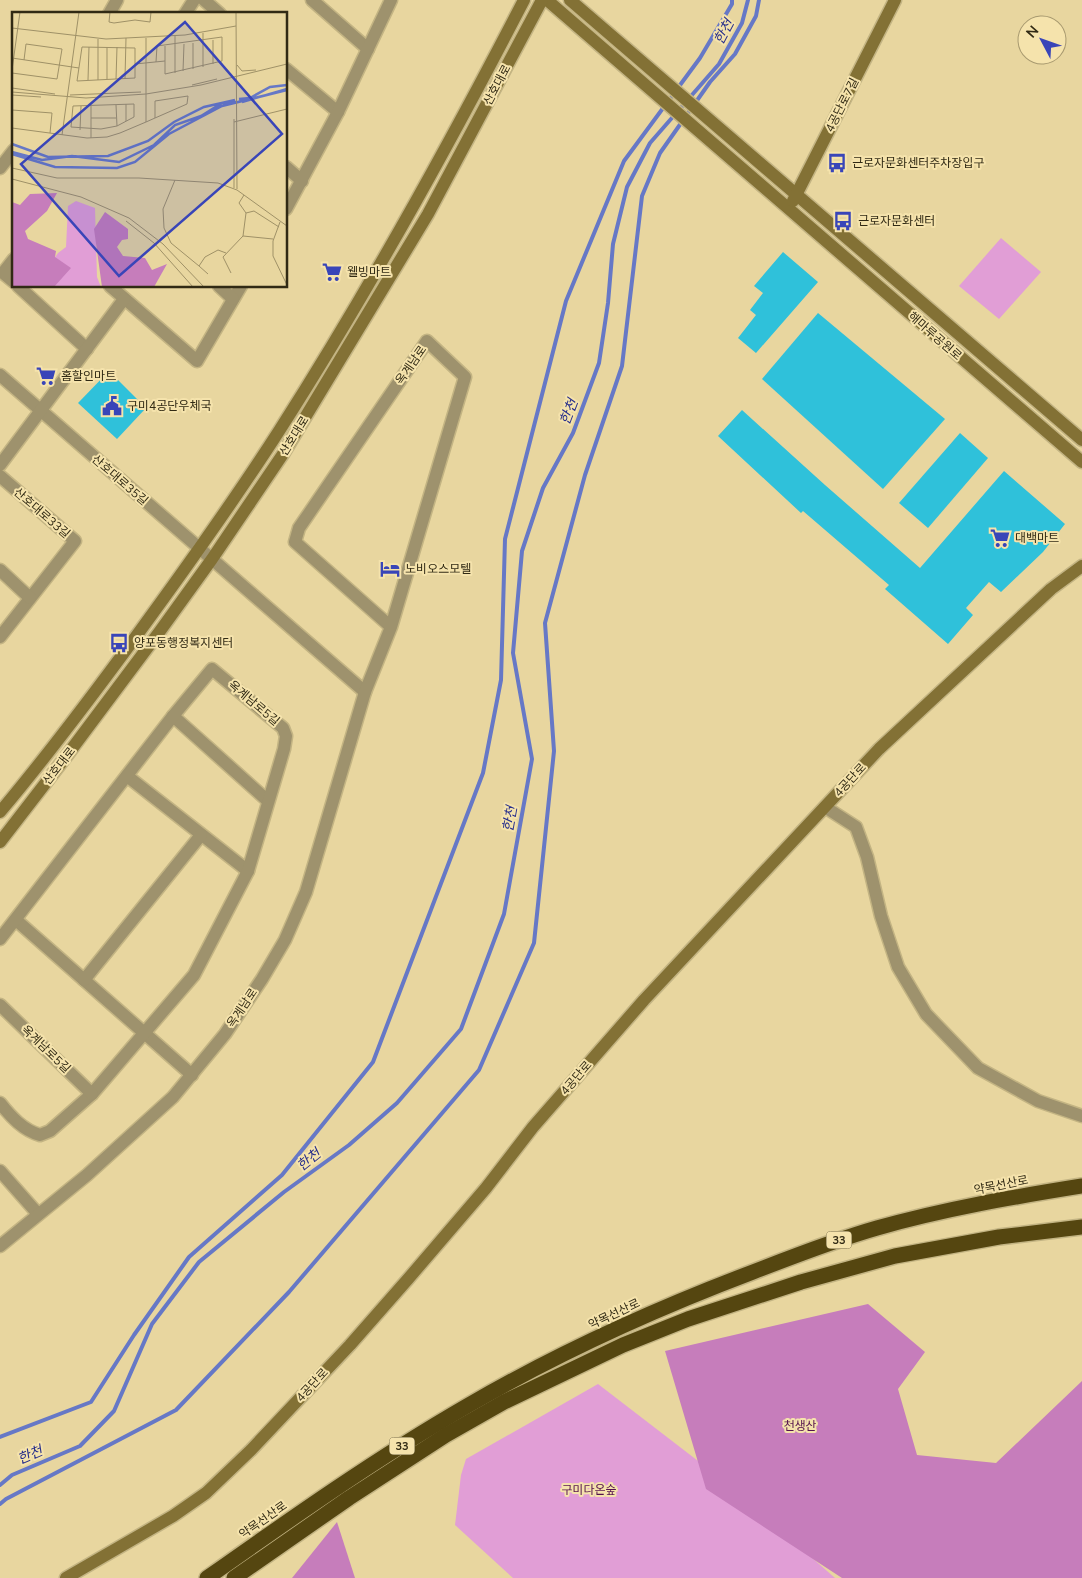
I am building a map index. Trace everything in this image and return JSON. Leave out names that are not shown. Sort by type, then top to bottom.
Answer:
[{"type":"highway","name":"약목선산로","points":[[207,1578],[313,1504],[415,1438],[468,1406],[607,1333],[703,1291],[825,1244],[878,1228],[1004,1198],[1082,1186]]},
{"type":"highway","name":"33","points":[[234,1578],[365,1488],[446,1436],[504,1402],[623,1345],[688,1319],[792,1285],[895,1256],[999,1237],[1082,1227]]},
{"type":"street","points":[[110,12],[117,0]]},
{"type":"street","points":[[186,12],[194,0]]},
{"type":"street","points":[[204,0],[218,12]]},
{"type":"street","points":[[312,0],[368,49]]},
{"type":"street","points":[[288,206],[338,112],[391,0]]},
{"type":"street","name":"산호대로","points":[[0,812],[45,757],[200,549],[278,433],[334,343],[392,243],[524,0]]},
{"type":"street","name":"산호대로","points":[[0,842],[68,754],[212,559],[283,454],[428,214],[542,0]]},
{"type":"street","name":"해마루공원로","points":[[547,0],[1082,462]]},
{"type":"street","name":"해마루공원로","points":[[570,0],[1082,440]]},
{"type":"street","name":"4공단로7길","points":[[789,209],[895,0]]},
{"type":"street","points":[[288,70],[338,112]]},
{"type":"street","points":[[0,168],[12,153]]},
{"type":"street","points":[[288,169],[302,181]]},
{"type":"street","points":[[12,262],[3,273],[12,280]]},
{"type":"street","points":[[20,288],[87,349]]},
{"type":"street","points":[[112,288],[196,361],[240,288]]},
{"type":"street","points":[[221,288],[233,299]]},
{"type":"street","points":[[0,465],[124,299]]},
{"type":"street","name":"옥계남로","points":[[0,1246],[127,1140],[173,1097],[225,1034],[262,979],[288,932],[306,892],[364,692],[391,627],[465,377],[427,341],[299,528],[295,542],[391,627]]},
{"type":"street","name":"산호대로35길","points":[[0,375],[200,549]]},
{"type":"street","name":"산호대로33길","points":[[0,476],[75,541],[0,636]]},
{"type":"street","points":[[200,549],[364,692]]},
{"type":"street","name":"4공단로","points":[[66,1578],[173,1516],[206,1493],[251,1450],[350,1345],[408,1279],[486,1188],[533,1127],[644,1000],[879,749],[1012,624],[1051,589],[1082,566]]},
{"type":"street","points":[[0,570],[30,598]]},
{"type":"street","name":"옥계남로5길","points":[[0,939],[173,716],[212,669],[283,728],[286,736],[284,749],[248,870],[194,975],[92,1094],[50,1131],[40,1135],[22,1126],[0,1103]]},
{"type":"street","points":[[173,716],[268,801]]},
{"type":"street","points":[[127,776],[248,870]]},
{"type":"street","points":[[825,807],[856,827],[868,857],[881,916],[898,967],[926,1014],[978,1068],[1038,1101],[1082,1116]]},
{"type":"street","points":[[84,980],[202,836]]},
{"type":"street","points":[[16,920],[192,1076]]},
{"type":"street","name":"옥계남로5길","points":[[0,1005],[92,1094]]},
{"type":"street","points":[[0,1171],[38,1214]]},
{"type":"green space","points":[[1001,238],[1041,272],[999,319],[959,286]]},
{"type":"green space","name":"천생산","points":[[868,1304],[925,1352],[898,1389],[917,1455],[996,1463],[1082,1381],[1082,1578],[842,1578],[706,1489],[665,1351]]},
{"type":"green space","name":"구미다온숲","points":[[598,1384],[728,1484],[835,1578],[513,1578],[455,1525],[461,1475],[466,1459]]},
{"type":"green space","points":[[337,1522],[355,1578],[292,1578]]},
{"type":"building","points":[[783,252],[818,282],[756,353],[738,338],[756,315],[750,310],[763,293],[754,286]]},
{"type":"building","points":[[818,313],[945,419],[883,489],[762,379]]},
{"type":"building","name":"구미4공단우체국","points":[[109,371],[146,408],[117,439],[78,403]]},
{"type":"building","points":[[742,410],[920,568],[1004,471],[1065,524],[1043,552],[1001,592],[989,582],[966,608],[973,615],[948,644],[885,589],[889,585],[803,511],[801,513],[718,436]]},
{"type":"building","points":[[960,433],[988,458],[928,528],[899,503]]},
{"type":"waterway","points":[[0,1437],[91,1402],[134,1335],[189,1257],[282,1175],[373,1062],[483,773],[501,680],[505,539],[566,301],[624,161],[700,58],[732,4],[732,0]]},
{"type":"waterway","name":"한천","points":[[0,1485],[12,1475],[80,1446],[114,1411],[152,1324],[199,1262],[284,1192],[349,1145],[397,1103],[461,1029],[504,914],[532,759],[513,653],[522,551],[543,488],[573,433],[599,363],[608,303],[613,244],[627,187],[650,143],[719,64],[742,23],[748,0]]},
{"type":"waterway","points":[[0,1504],[6,1499],[176,1410],[289,1292],[479,1070],[534,943],[554,751],[545,623],[585,475],[622,366],[642,196],[660,153],[710,82],[735,54],[756,16],[759,0]]},
{"type":"place","name":"근로자문화센터주차장입구","points":[[837,163]]},
{"type":"place","name":"근로자문화센터","points":[[843,221]]},
{"type":"place","name":"웰빙마트","points":[[332,272]]},
{"type":"place","name":"홈할인마트","points":[[46,376]]},
{"type":"place","name":"구미4공단우체국","points":[[112,406]]},
{"type":"place","name":"대백마트","points":[[1000,538]]},
{"type":"place","name":"노비오스모텔","points":[[390,569]]},
{"type":"place","name":"양포동행정복지센터","points":[[119,643]]}]
